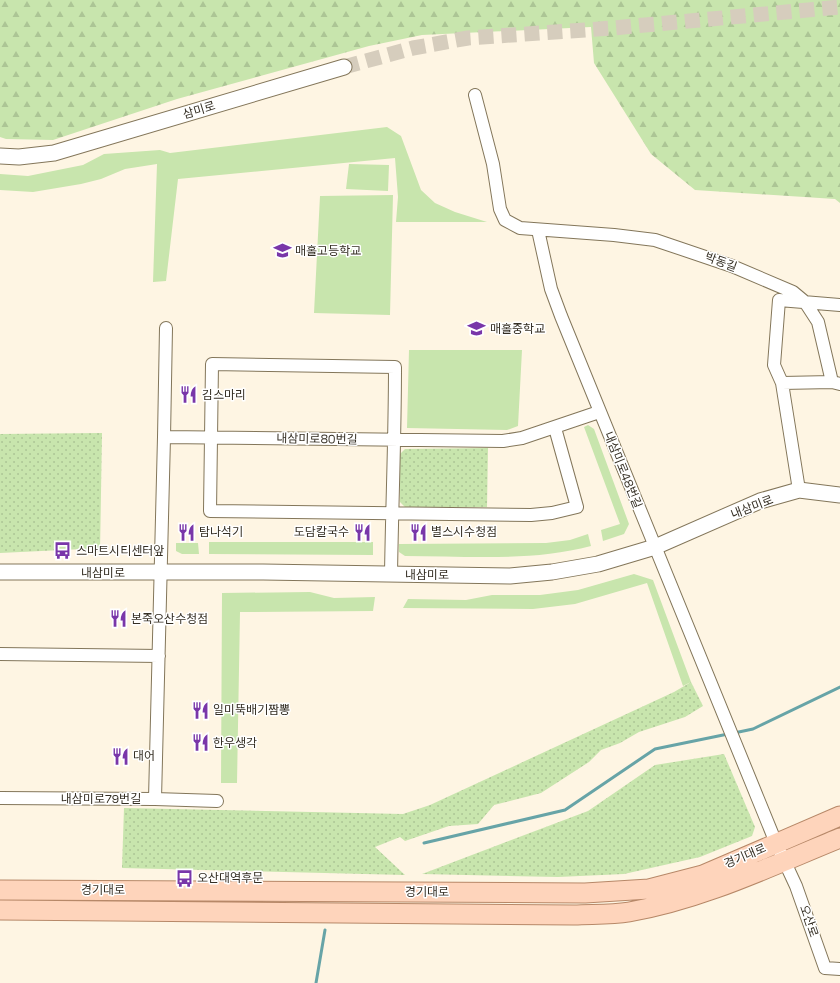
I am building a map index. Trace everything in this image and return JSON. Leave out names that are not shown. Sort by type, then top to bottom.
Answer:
[{"type":"main road","name":"경기대로","points":[[0,890],[585,893],[657,887],[703,874],[840,816]]},
{"type":"main road","name":"경기대로","points":[[0,910],[574,915],[627,913],[667,904],[712,891],[840,838]]},
{"type":"street","name":"삼미로","points":[[0,156],[19,157],[54,153],[344,67]]},
{"type":"street","name":"박동길","points":[[475,95],[493,164],[500,209],[505,220],[520,228],[614,235],[655,240],[732,266],[793,292],[805,302],[818,322],[836,383]]},
{"type":"street","name":"내삼미로48번길","points":[[538,230],[551,289],[599,412],[784,861]]},
{"type":"street","points":[[800,490],[782,383],[774,365],[779,300],[840,305]]},
{"type":"street","points":[[160,572],[166,328]]},
{"type":"street","points":[[391,574],[392,513],[394,441],[395,367],[212,364],[210,511],[392,513],[531,515],[552,513],[577,507],[555,428]]},
{"type":"street","points":[[782,383],[836,383]]},
{"type":"street","name":"내삼미로80번길","points":[[164,437],[394,441],[503,440],[522,438],[599,412]]},
{"type":"street","name":"내삼미로","points":[[0,572],[264,572],[510,576],[552,572],[598,564],[654,547],[760,501],[800,490],[840,495]]},
{"type":"street","name":"내삼미로79번길","points":[[0,798],[155,799],[160,572]]},
{"type":"street","points":[[0,654],[159,656]]},
{"type":"street","points":[[155,799],[217,801]]},
{"type":"street","name":"오산로","points":[[784,861],[796,886],[825,968],[840,969]]},
{"type":"green space","points":[[0,0],[840,0],[840,203],[835,199],[695,190],[651,154],[594,63],[591,27],[422,35],[369,46],[177,99],[53,140],[6,139],[0,137]]},
{"type":"green space","points":[[387,127],[401,136],[421,190],[435,203],[455,212],[487,222],[396,222],[398,197],[395,158],[178,179],[166,281],[153,282],[157,164],[125,169],[101,179],[81,184],[33,192],[0,190],[0,174],[28,176],[83,165],[104,154],[160,150],[170,153]]},
{"type":"green space","points":[[349,164],[389,165],[388,191],[346,189]]},
{"type":"green space","points":[[393,195],[390,315],[314,313],[320,196]]},
{"type":"green space","points":[[409,350],[522,350],[518,426],[507,430],[407,428]]},
{"type":"green space","points":[[588,425],[594,429],[629,524],[624,534],[603,541],[601,530],[620,524],[584,427]]},
{"type":"green space","points":[[102,433],[100,552],[83,549],[0,553],[0,434]]},
{"type":"green space","points":[[488,448],[487,507],[405,507],[400,502],[400,454],[405,449]]},
{"type":"green space","points":[[588,534],[591,546],[545,554],[475,557],[405,556],[399,552],[399,544],[546,543],[570,540]]},
{"type":"green space","points":[[209,542],[373,542],[373,555],[209,554]]},
{"type":"green space","points":[[176,543],[198,543],[199,554],[182,554],[176,551]]},
{"type":"green space","points":[[634,574],[653,580],[691,682],[683,686],[647,583],[575,604],[533,609],[403,608],[408,599],[466,600],[492,595],[540,595],[578,590]]},
{"type":"green space","points":[[310,592],[334,598],[375,597],[373,611],[240,612],[237,783],[221,783],[222,593]]},
{"type":"green space","points":[[691,682],[703,706],[685,717],[639,732],[620,743],[601,750],[589,762],[541,793],[494,805],[478,824],[449,826],[405,841],[400,837],[375,847],[405,875],[122,868],[124,808],[403,814],[430,805],[674,692]]},
{"type":"green space","points":[[724,754],[755,827],[752,836],[700,857],[624,874],[558,877],[422,874],[588,811],[655,765]]},
{"type":"waterway","points":[[734,733],[753,729],[840,687]]},
{"type":"waterway","points":[[424,843],[565,810],[655,749],[728,734]]},
{"type":"waterway","points":[[316,983],[325,930]]},
{"type":"tunnel","points":[[344,67],[413,48],[468,38],[613,28],[840,7]]},
{"type":"place","name":"매홀고등학교","points":[[282,251]]},
{"type":"place","name":"매홀중학교","points":[[477,329]]},
{"type":"place","name":"김스마리","points":[[189,395]]},
{"type":"place","name":"탐나석기","points":[[186,532]]},
{"type":"place","name":"도담칼국수","points":[[362,532]]},
{"type":"place","name":"별스시수청점","points":[[418,532]]},
{"type":"place","name":"스마트시티센터앞","points":[[63,551]]},
{"type":"place","name":"본죽오산수청점","points":[[118,619]]},
{"type":"place","name":"일미뚝배기짬뽕","points":[[200,710]]},
{"type":"place","name":"한우생각","points":[[200,743]]},
{"type":"place","name":"대어","points":[[120,756]]},
{"type":"place","name":"오산대역후문","points":[[184,878]]}]
